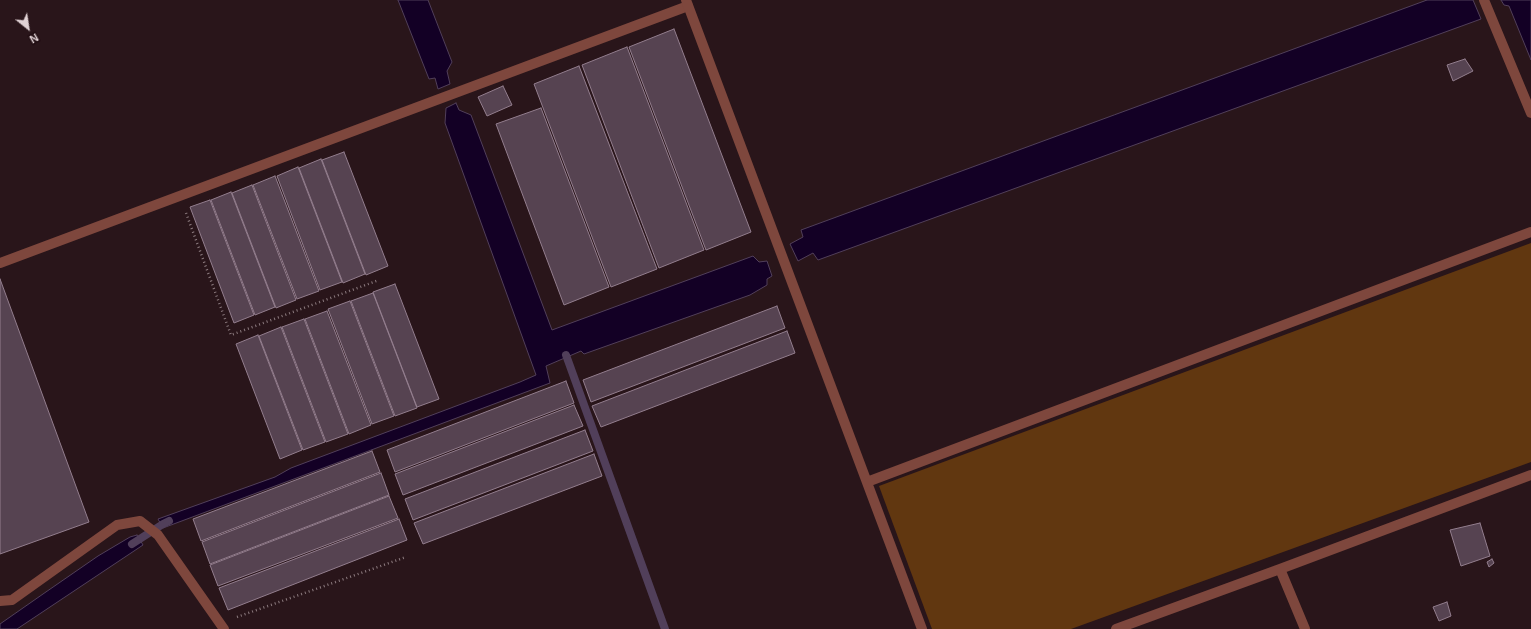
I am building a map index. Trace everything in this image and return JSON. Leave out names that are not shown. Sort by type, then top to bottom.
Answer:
[{"type":"street","points":[[1484,0],[1531,113]]},
{"type":"street","points":[[0,263],[687,3],[922,629]]},
{"type":"street","points":[[867,482],[1531,232]]},
{"type":"street","points":[[1116,629],[1531,475]]},
{"type":"street","points":[[0,601],[12,600],[117,525],[140,521],[158,535],[222,626]]},
{"type":"street","points":[[1280,569],[1305,629]]},
{"type":"path","points":[[179,195],[231,335],[379,280]]},
{"type":"path","points":[[222,626],[406,557]]},
{"type":"shaded area","points":[[398,0],[428,0],[452,62],[447,71],[450,84],[438,89],[435,78],[429,79]]},
{"type":"shaded area","points":[[1427,0],[1473,0],[1481,19],[818,260],[813,253],[798,261],[790,244],[803,237],[801,230]]},
{"type":"shaded area","points":[[1501,0],[1531,0],[1531,60],[1509,6],[1504,5]]},
{"type":"shaded area","points":[[456,103],[459,110],[471,115],[552,330],[753,256],[759,262],[767,261],[772,276],[767,279],[767,285],[750,295],[584,354],[581,351],[546,366],[550,383],[163,528],[158,519],[275,477],[291,468],[536,375],[445,123],[446,108]]},
{"type":"shaded area","points":[[1531,243],[1531,462],[1071,629],[932,629],[879,486]]},
{"type":"shaded area","points":[[137,535],[143,545],[17,629],[0,629],[0,624],[98,556],[130,537]]},
{"type":"building","points":[[674,29],[751,232],[706,250],[629,47]]},
{"type":"building","points":[[627,47],[704,250],[659,268],[582,65]]},
{"type":"building","points":[[1465,59],[1473,71],[1453,81],[1447,65]]},
{"type":"building","points":[[579,66],[657,269],[611,287],[534,84]]},
{"type":"building","points":[[503,86],[512,105],[487,116],[478,97]]},
{"type":"building","points":[[541,108],[609,287],[564,305],[496,124]]},
{"type":"building","points":[[344,152],[388,266],[366,275],[322,160]]},
{"type":"building","points":[[321,159],[365,274],[343,283],[299,168]]},
{"type":"building","points":[[298,167],[342,282],[320,290],[277,176]]},
{"type":"building","points":[[275,176],[319,291],[297,299],[253,185]]},
{"type":"building","points":[[252,185],[296,300],[276,308],[232,193]]},
{"type":"building","points":[[231,192],[275,307],[255,315],[211,200]]},
{"type":"building","points":[[210,200],[254,315],[234,323],[190,207]]},
{"type":"building","points":[[0,279],[89,522],[0,554]]},
{"type":"building","points":[[395,284],[439,399],[417,407],[373,292]]},
{"type":"building","points":[[373,293],[417,408],[395,416],[351,301]]},
{"type":"building","points":[[350,301],[394,416],[372,424],[328,309]]},
{"type":"building","points":[[777,306],[785,328],[591,402],[583,380]]},
{"type":"building","points":[[327,311],[371,425],[349,434],[305,319]]},
{"type":"building","points":[[304,319],[348,434],[326,442],[282,327]]},
{"type":"building","points":[[281,327],[325,442],[303,450],[259,336]]},
{"type":"building","points":[[787,331],[795,353],[601,427],[592,406]]},
{"type":"building","points":[[258,335],[302,450],[280,459],[236,344]]},
{"type":"building","points":[[566,381],[574,403],[395,472],[387,450]]},
{"type":"building","points":[[574,405],[583,426],[403,495],[395,474]]},
{"type":"building","points":[[585,430],[593,451],[413,520],[405,499]]},
{"type":"building","points":[[372,451],[380,472],[201,541],[193,519]]},
{"type":"building","points":[[594,454],[602,476],[423,544],[414,523]]},
{"type":"building","points":[[381,473],[389,495],[210,564],[202,542]]},
{"type":"building","points":[[389,496],[398,518],[218,586],[210,565]]},
{"type":"building","points":[[399,519],[407,540],[228,610],[219,588]]},
{"type":"building","points":[[1480,523],[1490,556],[1461,566],[1450,530]]},
{"type":"building","points":[[1492,559],[1494,563],[1489,567],[1487,562]]},
{"type":"building","points":[[1447,602],[1451,616],[1439,621],[1433,607]]},
{"type":"waterway","points":[[566,355],[665,629]]},
{"type":"waterway","points":[[132,544],[169,521]]}]
